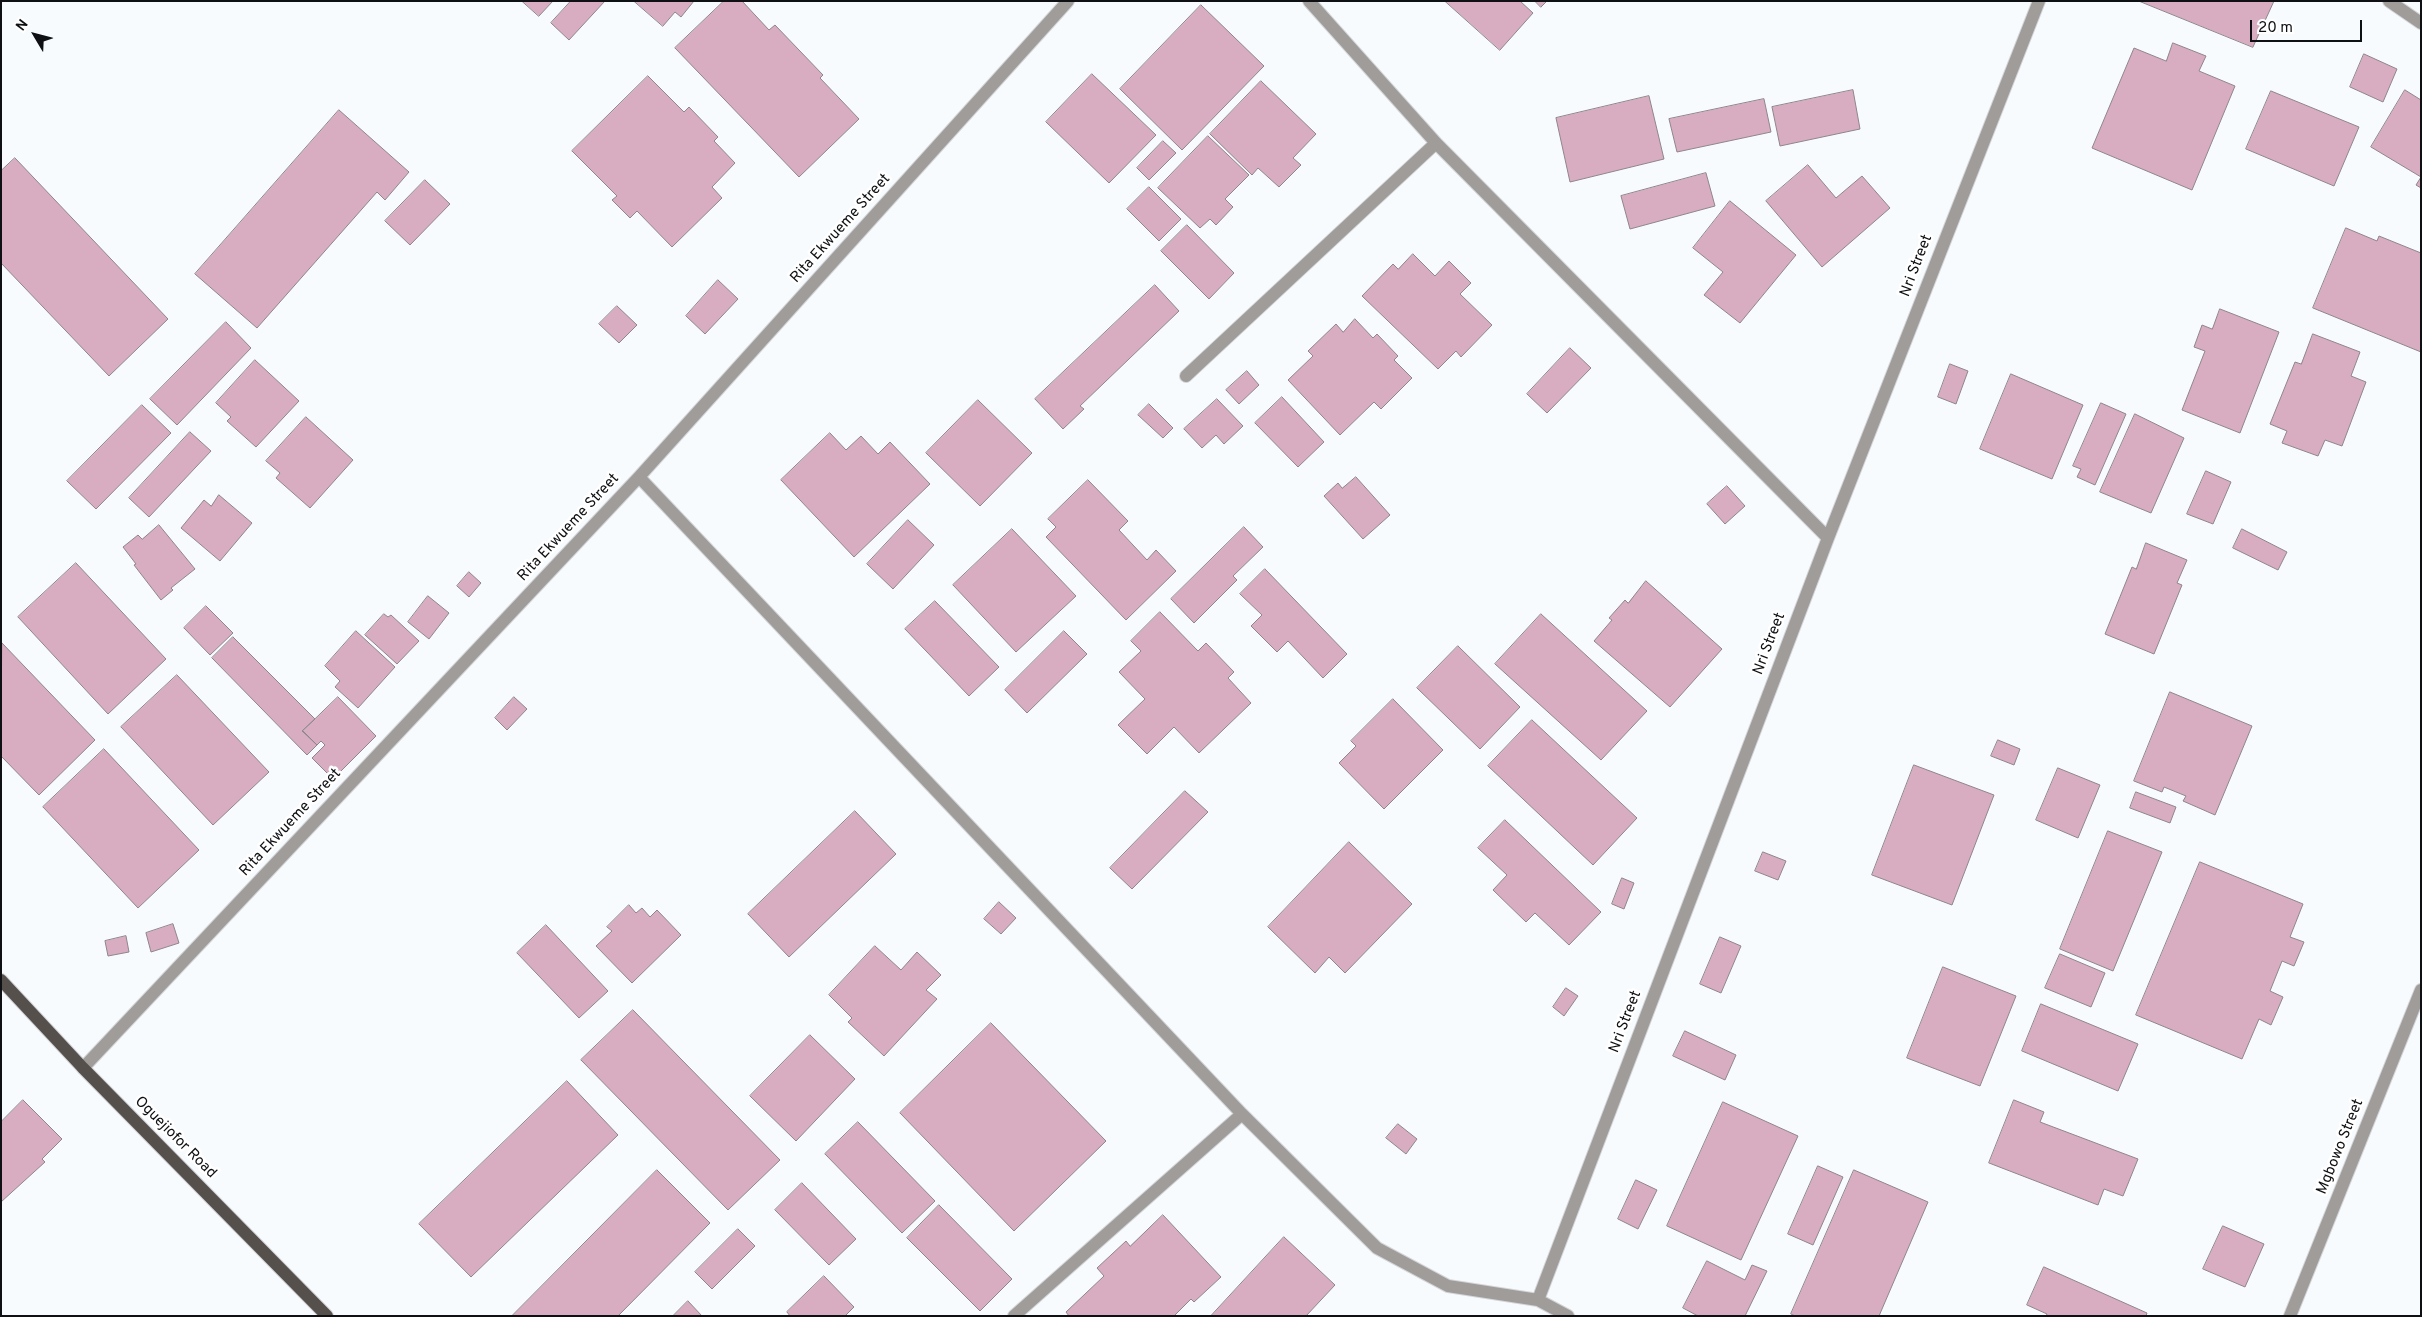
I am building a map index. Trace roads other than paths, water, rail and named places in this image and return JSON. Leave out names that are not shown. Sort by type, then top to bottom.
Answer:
[{"type":"main road","name":"Oguejiofor Road","points":[[1,980],[83,1068],[327,1316]]},
{"type":"street","name":"Rita Ekwueme Street","points":[[83,1068],[639,477],[1068,1]]},
{"type":"street","points":[[1309,1],[1436,143],[1828,538]]},
{"type":"street","name":"Nri Street","points":[[1538,1300],[1828,538],[2039,1]]},
{"type":"street","points":[[2389,1],[2421,24]]},
{"type":"street","points":[[1186,376],[1436,143]]},
{"type":"street","points":[[639,477],[1242,1114],[1377,1248],[1448,1286],[1538,1300],[1568,1316]]},
{"type":"street","name":"Mgbowo Street","points":[[2290,1316],[2421,990]]},
{"type":"street","points":[[1014,1316],[1242,1114]]}]
